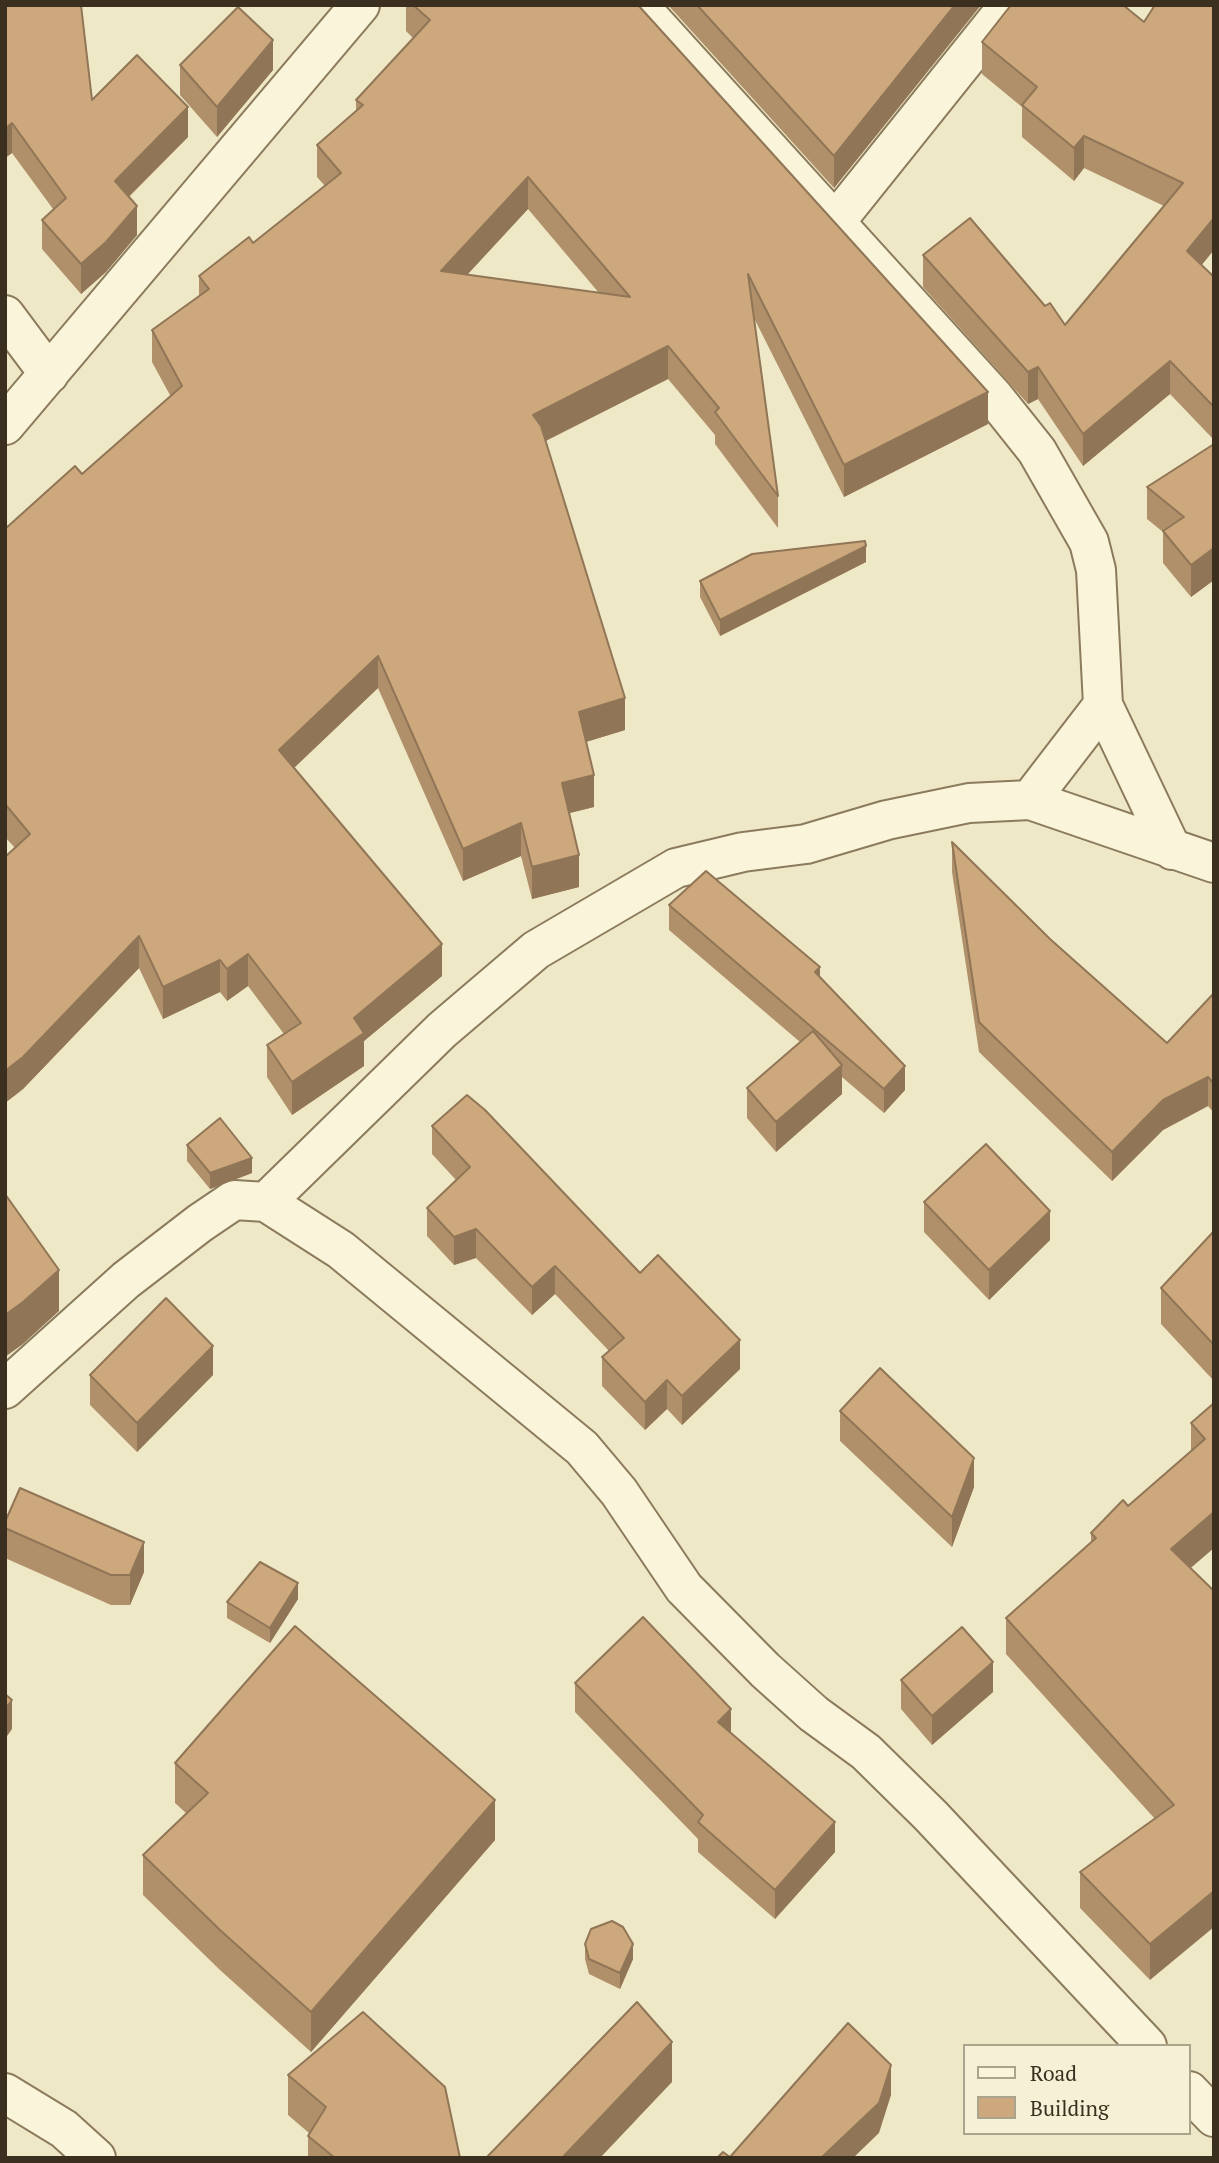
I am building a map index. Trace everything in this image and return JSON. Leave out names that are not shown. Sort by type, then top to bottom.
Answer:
[{"type":"street","points":[[5,425],[360,5]]},
{"type":"street","points":[[638,5],[994,397],[1037,451],[1089,542],[1096,570],[1103,705],[1172,850]]},
{"type":"street","points":[[836,221],[1009,5]]},
{"type":"street","points":[[5,315],[50,374]]},
{"type":"street","points":[[1030,800],[1103,705]]},
{"type":"street","points":[[267,1202],[442,1030],[536,950],[676,868],[743,852],[806,844],[887,820],[969,803],[1030,800],[1214,863]]},
{"type":"street","points":[[5,1389],[126,1280],[200,1223],[234,1200],[267,1202],[341,1250],[582,1448],[619,1492],[684,1588],[765,1671],[814,1714],[866,1752],[932,1816],[1145,2044]]},
{"type":"street","points":[[5,2093],[64,2129],[96,2158]]},
{"type":"street","points":[[1191,2093],[1214,2117]]},
{"type":"building","points":[[5,5],[81,5],[92,100],[137,55],[188,107],[115,181],[137,206],[106,242],[81,264],[42,220],[66,198],[12,123],[5,129]]},
{"type":"building","points":[[413,5],[638,5],[988,392],[844,465],[748,274],[778,496],[715,412],[719,408],[668,346],[533,415],[541,426],[625,698],[579,712],[594,775],[562,783],[579,855],[532,867],[521,823],[463,849],[378,656],[279,750],[442,944],[354,1018],[364,1033],[292,1082],[267,1045],[301,1023],[248,954],[227,969],[220,960],[163,987],[139,936],[23,1057],[5,1071],[5,857],[30,834],[5,804],[5,529],[75,466],[82,474],[182,386],[152,330],[209,289],[199,276],[249,237],[253,243],[341,173],[317,145],[363,105],[356,100],[430,20]],"holes":[[[528,177],[630,297],[441,271]]]},
{"type":"building","points":[[697,5],[955,5],[834,156]]},
{"type":"building","points":[[1011,5],[1123,5],[1144,22],[1155,5],[1214,5],[1214,218],[1187,251],[1214,277],[1214,407],[1170,361],[1083,434],[1038,367],[1028,372],[923,255],[970,218],[1045,306],[1050,303],[1065,325],[1183,183],[1084,136],[1074,148],[1022,105],[1037,87],[982,42]]},
{"type":"building","points":[[238,7],[273,40],[217,107],[180,65]]},
{"type":"building","points":[[1214,444],[1214,548],[1191,565],[1163,531],[1184,517],[1147,487]]},
{"type":"building","points":[[865,541],[866,546],[720,620],[700,581],[752,554]]},
{"type":"building","points":[[952,842],[1050,939],[1167,1043],[1214,993],[1214,1084],[1208,1077],[1163,1100],[1112,1152],[979,1022]]},
{"type":"building","points":[[706,871],[820,967],[815,972],[905,1066],[884,1089],[669,905]]},
{"type":"building","points":[[813,1031],[842,1065],[776,1122],[747,1088]]},
{"type":"building","points":[[467,1095],[485,1110],[640,1273],[658,1255],[740,1340],[682,1396],[667,1380],[645,1402],[602,1357],[624,1338],[555,1266],[532,1287],[476,1229],[454,1237],[427,1208],[470,1167],[432,1126]]},
{"type":"building","points":[[220,1118],[252,1158],[210,1173],[187,1145]]},
{"type":"building","points":[[986,1144],[1050,1211],[989,1270],[924,1202]]},
{"type":"building","points":[[5,1194],[59,1270],[5,1315]]},
{"type":"building","points":[[1214,1231],[1214,1345],[1161,1288]]},
{"type":"building","points":[[166,1298],[213,1346],[137,1423],[90,1375]]},
{"type":"building","points":[[880,1368],[974,1458],[952,1517],[840,1411]]},
{"type":"building","points":[[1214,1403],[1214,1512],[1171,1549],[1214,1591],[1214,1891],[1150,1944],[1080,1872],[1174,1805],[1006,1618],[1096,1538],[1091,1533],[1123,1500],[1128,1506],[1205,1439],[1191,1423]]},
{"type":"building","points":[[20,1488],[144,1542],[130,1575],[111,1575],[5,1528],[5,1522]]},
{"type":"building","points":[[260,1562],[298,1583],[270,1628],[227,1602]]},
{"type":"building","points":[[643,1617],[731,1709],[718,1722],[835,1822],[775,1890],[698,1822],[703,1815],[575,1683]]},
{"type":"building","points":[[295,1626],[495,1800],[311,2012],[220,1930],[143,1855],[208,1793],[175,1763]]},
{"type":"building","points":[[962,1627],[993,1662],[932,1716],[901,1680]]},
{"type":"building","points":[[5,1694],[12,1700],[5,1709]]},
{"type":"building","points":[[612,1921],[623,1927],[633,1944],[620,1973],[589,1959],[585,1944],[591,1929]]},
{"type":"building","points":[[637,2002],[672,2042],[562,2158],[486,2158]]},
{"type":"building","points":[[363,2012],[445,2087],[460,2158],[335,2158],[308,2136],[326,2107],[288,2075]]},
{"type":"building","points":[[848,2023],[891,2065],[879,2103],[821,2158],[717,2158],[723,2152],[730,2157]]}]
